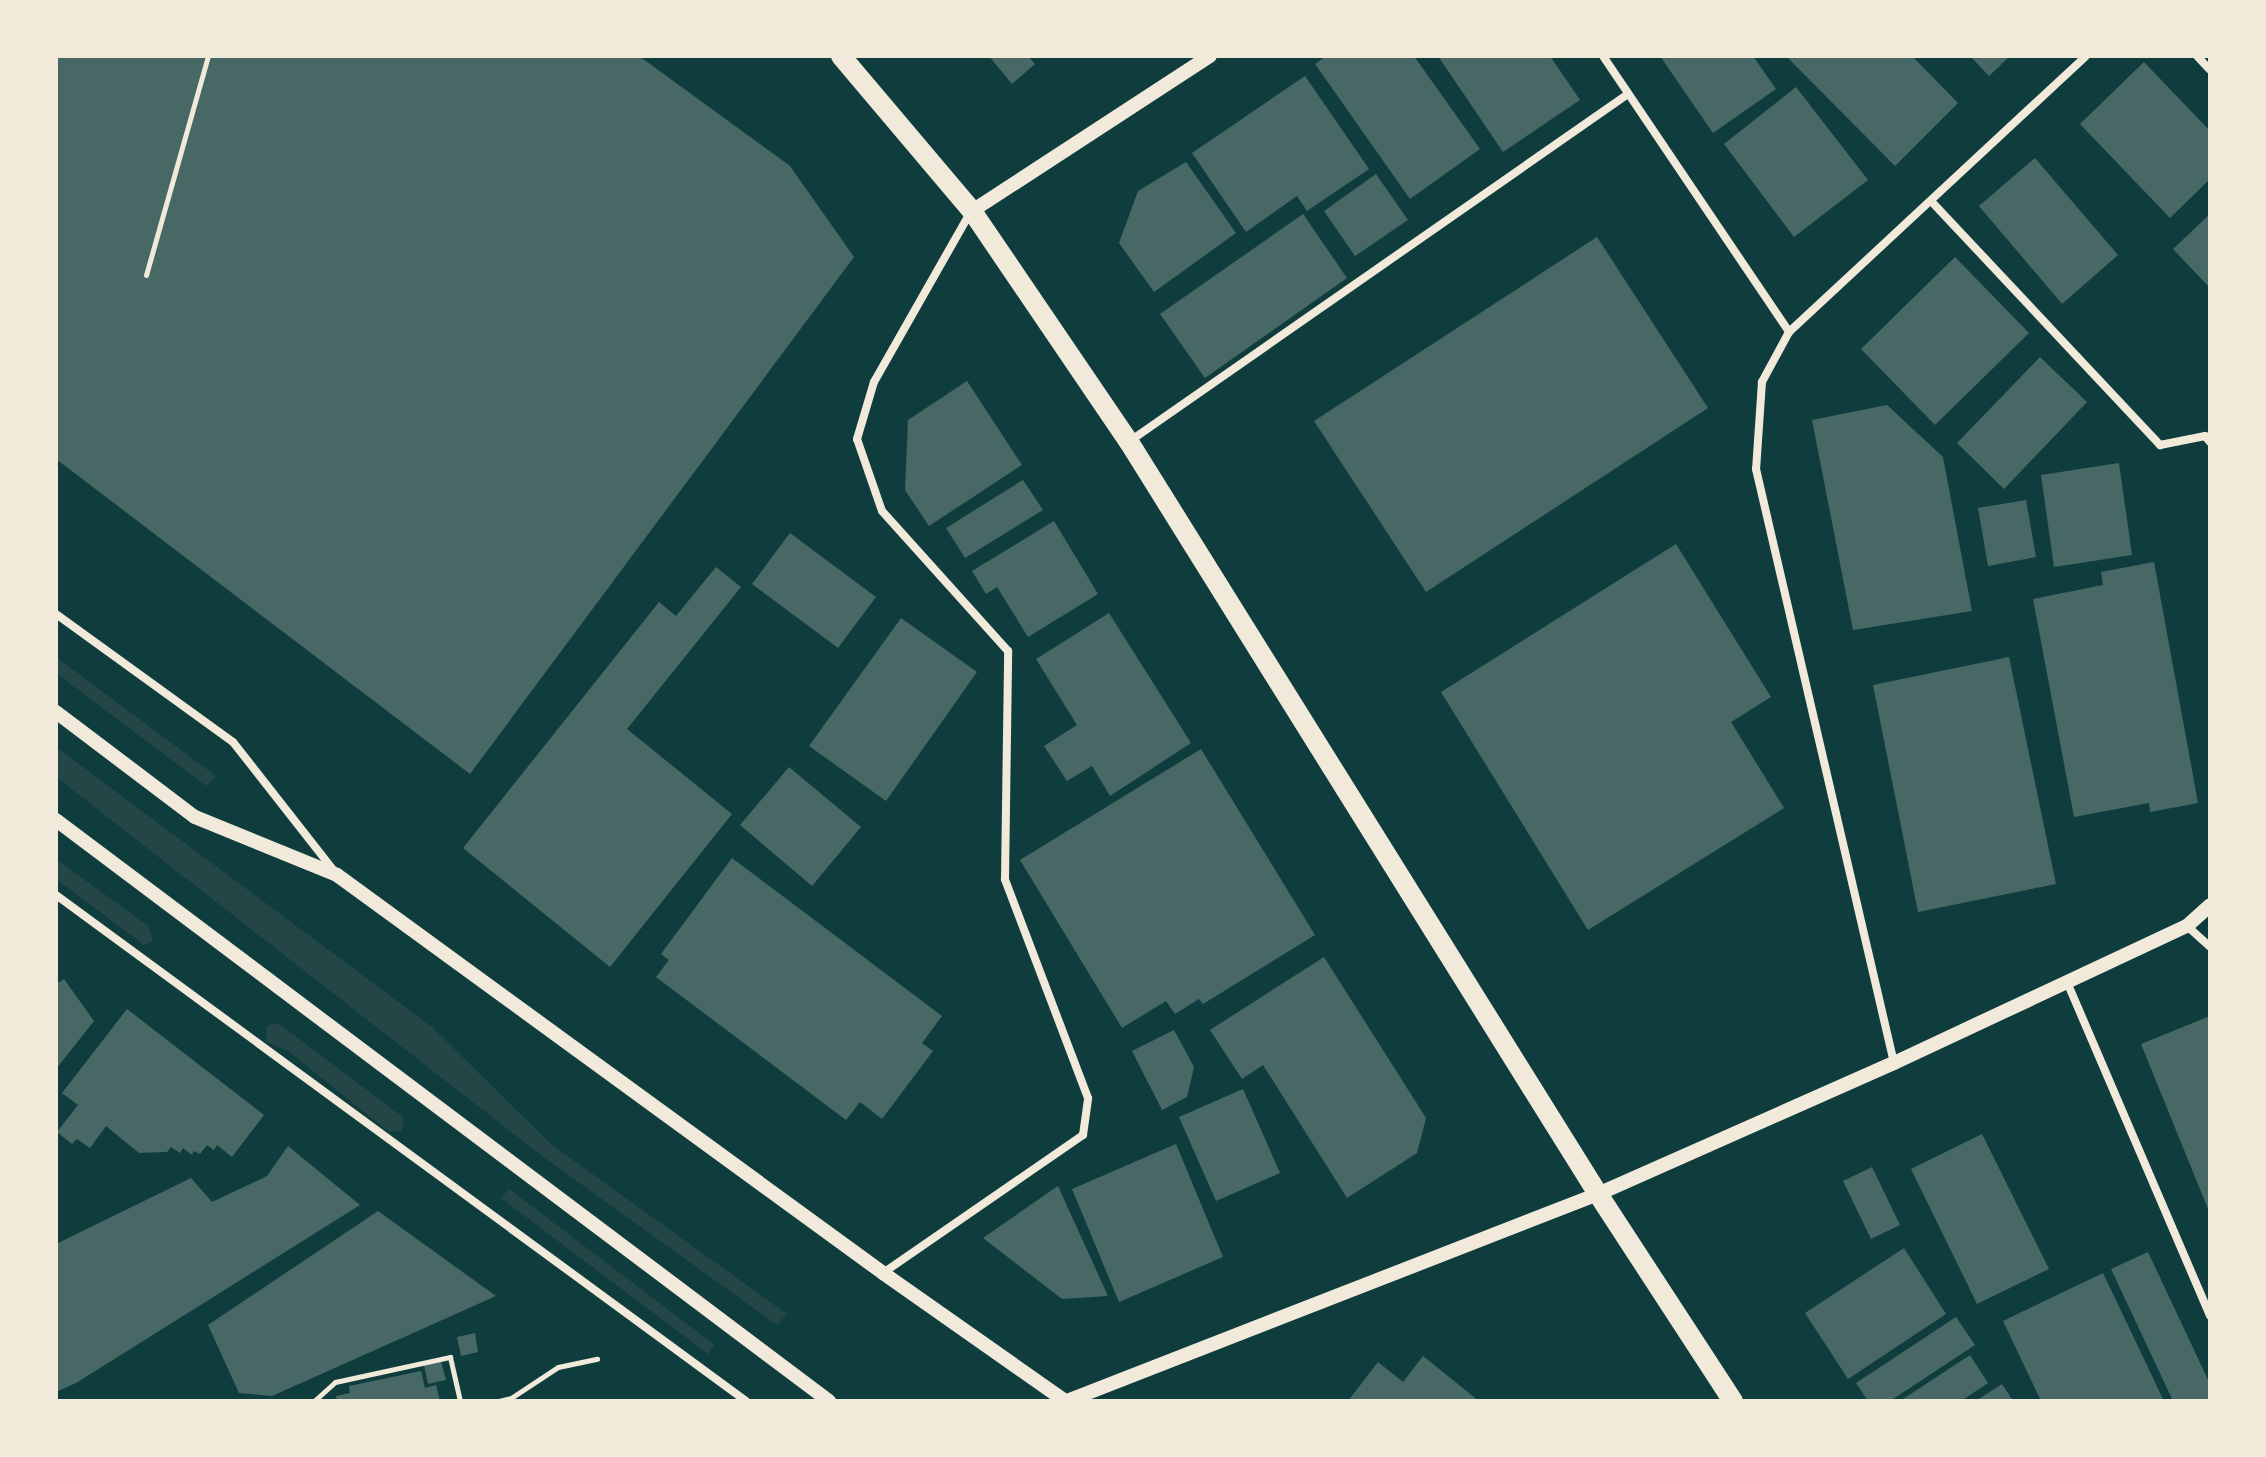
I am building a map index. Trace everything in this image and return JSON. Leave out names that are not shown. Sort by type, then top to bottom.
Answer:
[{"type":"main road","points":[[841,56],[972,211],[1129,442],[1598,1194],[1733,1401]]},
{"type":"street","points":[[883,1273],[1083,1135],[1088,1098],[1005,879],[1008,651],[882,511],[857,439],[874,382],[972,211],[1210,56]]},
{"type":"street","points":[[1603,56],[1789,332]]},
{"type":"street","points":[[1894,1063],[1756,469],[1762,382],[1789,332],[2086,56]]},
{"type":"street","points":[[2197,56],[2210,70]]},
{"type":"street","points":[[1129,442],[1628,94]]},
{"type":"street","points":[[1931,201],[2160,445],[2205,436],[2210,442]]},
{"type":"street","points":[[56,614],[233,742],[337,875]]},
{"type":"street","points":[[56,712],[195,817],[337,875],[883,1273],[1066,1401],[1598,1194],[1894,1063],[2187,926],[2210,905]]},
{"type":"street","points":[[56,820],[829,1401]]},
{"type":"street","points":[[56,895],[746,1401]]},
{"type":"street","points":[[2187,926],[2210,947]]},
{"type":"street","points":[[2067,982],[2210,1316]]},
{"type":"path","points":[[146,275],[208,56]]},
{"type":"path","points":[[314,1401],[335,1382],[450,1357],[460,1401]]},
{"type":"path","points":[[499,1401],[511,1398],[558,1367],[597,1359]]},
{"type":"shaded area","points":[[56,657],[216,776],[206,786],[56,673]]},
{"type":"shaded area","points":[[56,747],[432,1027],[552,1145],[787,1314],[777,1325],[542,1156],[56,777]]},
{"type":"shaded area","points":[[56,859],[148,926],[153,941],[144,945],[56,879]]},
{"type":"shaded area","points":[[278,1023],[404,1118],[402,1131],[389,1132],[287,1050],[266,1042],[267,1026]]},
{"type":"shaded area","points":[[509,1189],[715,1345],[708,1354],[501,1198]]},
{"type":"building","points":[[56,56],[639,56],[790,166],[854,257],[470,774],[56,459]]},
{"type":"building","points":[[989,56],[1028,56],[1035,64],[1012,84]]},
{"type":"building","points":[[1326,56],[1414,56],[1480,149],[1410,199],[1315,64]]},
{"type":"building","points":[[1438,56],[1550,56],[1580,100],[1503,152]]},
{"type":"building","points":[[1660,56],[1753,56],[1776,89],[1713,133]]},
{"type":"building","points":[[1786,56],[1912,56],[1958,103],[1895,166]]},
{"type":"building","points":[[1970,56],[2010,56],[1989,76]]},
{"type":"building","points":[[2144,62],[2210,131],[2210,179],[2170,218],[2080,124]]},
{"type":"building","points":[[1305,76],[1369,169],[1307,211],[1297,196],[1246,232],[1192,153]]},
{"type":"building","points":[[1796,87],[1868,180],[1794,237],[1724,144]]},
{"type":"building","points":[[2035,158],[2118,255],[2062,304],[1979,206]]},
{"type":"building","points":[[1186,162],[1236,233],[1154,292],[1119,243],[1138,191]]},
{"type":"building","points":[[1376,174],[1408,220],[1355,256],[1324,211]]},
{"type":"building","points":[[1303,214],[1347,278],[1205,378],[1160,314]]},
{"type":"building","points":[[2210,214],[2210,288],[2173,249]]},
{"type":"building","points":[[1597,237],[1708,408],[1426,592],[1314,421]]},
{"type":"building","points":[[1955,257],[2029,333],[1935,425],[1861,349]]},
{"type":"building","points":[[2040,357],[2087,402],[2004,489],[1957,443]]},
{"type":"building","points":[[967,381],[1022,465],[929,526],[905,490],[908,420]]},
{"type":"building","points":[[1887,405],[1943,457],[1972,611],[1853,630],[1812,420]]},
{"type":"building","points":[[2119,463],[2132,555],[2054,567],[2041,475]]},
{"type":"building","points":[[1023,480],[1043,510],[965,558],[946,528]]},
{"type":"building","points":[[2026,500],[2036,557],[1988,566],[1978,508]]},
{"type":"building","points":[[1054,521],[1098,594],[1028,637],[997,587],[986,594],[972,571]]},
{"type":"building","points":[[790,533],[876,597],[838,648],[752,584]]},
{"type":"building","points":[[1676,544],[1771,697],[1731,722],[1784,808],[1588,930],[1441,692]]},
{"type":"building","points":[[2154,562],[2198,803],[2150,812],[2149,803],[2074,817],[2033,599],[2103,585],[2101,572]]},
{"type":"building","points":[[716,567],[741,587],[627,729],[732,814],[610,967],[463,848],[659,602],[676,616]]},
{"type":"building","points":[[1109,613],[1191,743],[1110,796],[1092,766],[1067,781],[1044,746],[1077,725],[1036,659]]},
{"type":"building","points":[[901,618],[977,672],[886,801],[809,746]]},
{"type":"building","points":[[2009,657],[2056,884],[1918,912],[1873,685]]},
{"type":"building","points":[[1201,749],[1315,935],[1203,1004],[1199,999],[1175,1014],[1166,1001],[1122,1028],[1020,860]]},
{"type":"building","points":[[789,767],[861,827],[812,886],[740,825]]},
{"type":"building","points":[[732,858],[942,1016],[922,1043],[933,1051],[882,1119],[860,1102],[846,1120],[656,977],[669,960],[661,954]]},
{"type":"building","points":[[1324,957],[1426,1118],[1417,1153],[1347,1198],[1263,1065],[1242,1079],[1210,1030]]},
{"type":"building","points":[[64,979],[94,1021],[56,1069],[56,984]]},
{"type":"building","points":[[127,1009],[264,1115],[232,1157],[217,1145],[214,1150],[207,1145],[200,1154],[194,1151],[192,1155],[183,1148],[180,1153],[171,1147],[167,1152],[139,1153],[106,1126],[90,1148],[77,1139],[72,1144],[57,1132],[78,1105],[62,1093]]},
{"type":"building","points":[[2210,1016],[2210,1214],[2141,1044]]},
{"type":"building","points":[[1174,1030],[1194,1067],[1187,1097],[1162,1110],[1132,1051]]},
{"type":"building","points":[[1243,1089],[1280,1173],[1216,1201],[1179,1117]]},
{"type":"building","points":[[1982,1134],[2049,1269],[1977,1304],[1911,1169]]},
{"type":"building","points":[[1176,1144],[1223,1257],[1119,1302],[1072,1189]]},
{"type":"building","points":[[288,1146],[360,1205],[76,1383],[56,1392],[56,1244],[191,1178],[212,1202],[267,1176]]},
{"type":"building","points":[[1872,1167],[1900,1225],[1871,1239],[1843,1181]]},
{"type":"building","points":[[1058,1186],[1108,1296],[1062,1299],[983,1238]]},
{"type":"building","points":[[378,1211],[496,1296],[272,1396],[239,1393],[208,1325]]},
{"type":"building","points":[[1904,1248],[1946,1314],[1848,1379],[1805,1313]]},
{"type":"building","points":[[2148,1252],[2210,1384],[2210,1401],[2173,1401],[2111,1269]]},
{"type":"building","points":[[2103,1273],[2164,1401],[2041,1401],[2003,1321]]},
{"type":"building","points":[[1956,1317],[1975,1345],[1890,1401],[1868,1401],[1856,1383]]},
{"type":"building","points":[[475,1333],[478,1352],[461,1356],[457,1337]]},
{"type":"building","points":[[1970,1355],[1988,1383],[1961,1401],[1900,1401]]},
{"type":"building","points":[[1423,1356],[1479,1401],[1348,1401],[1378,1362],[1403,1382]]},
{"type":"building","points":[[441,1361],[446,1380],[428,1384],[424,1365]]},
{"type":"building","points":[[421,1371],[425,1388],[436,1385],[440,1401],[337,1401],[336,1396],[350,1393],[349,1386]]},
{"type":"building","points":[[2002,1384],[2013,1401],[1976,1401]]}]
